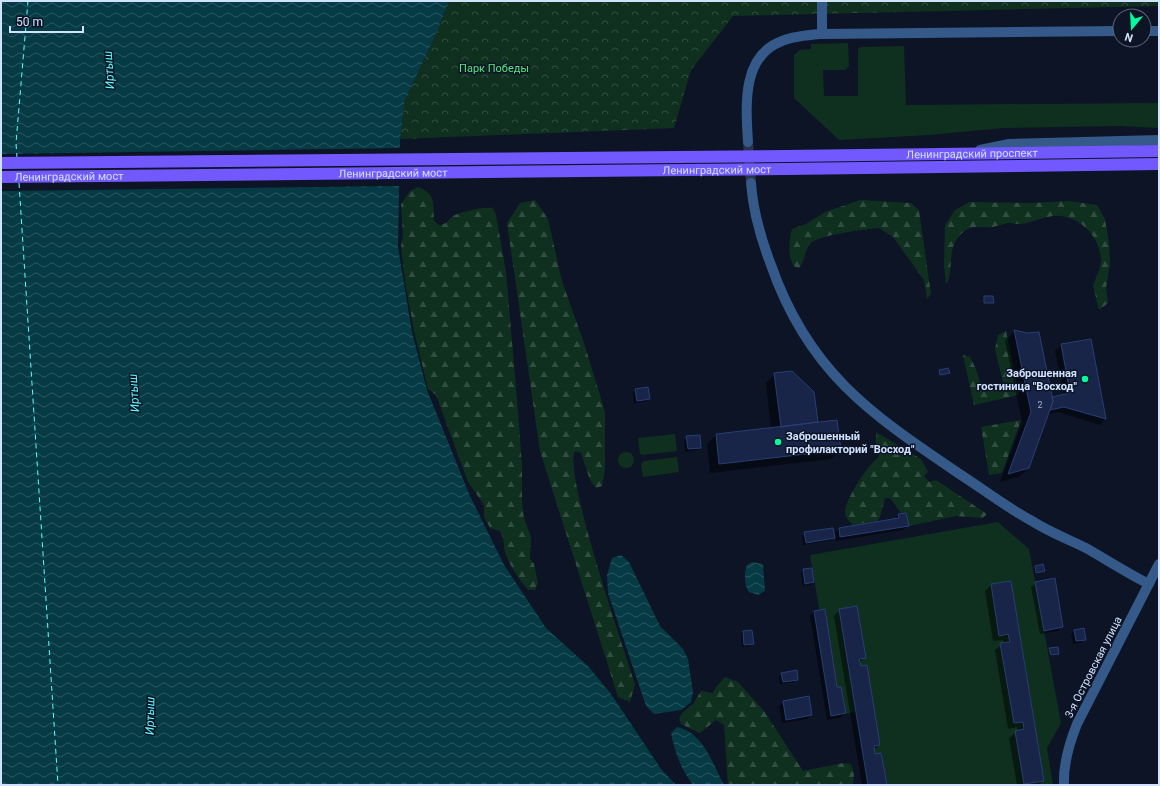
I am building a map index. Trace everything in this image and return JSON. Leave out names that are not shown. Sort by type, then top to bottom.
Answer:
[{"type":"main road","name":"Ленинградский проспект","points":[[786,156],[1159,151]]},
{"type":"main road","name":"Ленинградский мост","points":[[1,162],[786,156]]},
{"type":"main road","name":"Ленинградский проспект","points":[[786,168],[1159,164]]},
{"type":"main road","name":"Ленинградский мост","points":[[1,177],[786,168]]},
{"type":"street","points":[[822,1],[822,34]]},
{"type":"street","points":[[748,142],[746,95],[754,68],[761,57],[782,41],[822,34],[1112,31]]},
{"type":"street","points":[[960,154],[1009,144],[1159,140]]},
{"type":"street","points":[[751,183],[756,215],[763,244],[785,301],[798,327],[814,352],[832,374],[861,403],[891,428],[1017,513],[1086,548],[1149,584]]},
{"type":"street","name":"3-я Островская улица","points":[[1064,785],[1065,763],[1069,744],[1077,724],[1159,564]]},
{"type":"green space","name":"Парк Победы","points":[[449,1],[1159,1],[1159,6],[733,16],[691,70],[674,128],[400,139],[405,100],[436,34]]},
{"type":"green space","points":[[848,43],[849,66],[845,70],[823,70],[824,96],[858,96],[858,49],[861,47],[904,46],[906,105],[1159,103],[1159,128],[1120,126],[1003,128],[929,135],[839,140],[794,98],[794,55],[800,50],[811,49],[811,44]]},
{"type":"green space","points":[[418,187],[431,196],[434,221],[439,225],[446,223],[455,215],[479,209],[493,208],[496,215],[506,272],[522,465],[522,502],[524,518],[531,537],[530,559],[534,564],[538,583],[535,590],[528,590],[518,578],[506,555],[503,537],[500,531],[490,528],[484,517],[484,505],[468,482],[436,395],[428,389],[414,331],[405,282],[401,246],[403,236],[401,204],[410,191]]},
{"type":"green space","points":[[535,200],[548,219],[562,281],[585,346],[605,412],[605,469],[602,486],[596,488],[590,480],[581,453],[575,451],[574,466],[578,492],[596,563],[635,684],[630,702],[618,697],[540,451],[507,223],[520,203]]},
{"type":"green space","points":[[860,200],[911,203],[919,210],[931,294],[927,299],[924,280],[893,237],[879,228],[823,237],[808,246],[803,262],[799,268],[792,264],[789,249],[792,229],[806,224],[825,212]]},
{"type":"green space","points":[[1069,201],[1097,205],[1105,219],[1109,243],[1110,264],[1106,288],[1108,303],[1099,310],[1093,285],[1101,263],[1100,252],[1097,244],[1094,237],[1083,225],[1061,216],[1051,216],[1020,224],[1008,223],[993,227],[969,228],[959,236],[955,243],[952,251],[949,279],[946,284],[944,266],[945,225],[955,210],[969,202],[1031,203]]},
{"type":"green space","points":[[1006,331],[1019,395],[974,405],[963,355],[970,357],[976,369],[983,392],[1004,387],[995,349],[998,335]]},
{"type":"green space","points":[[1021,420],[1002,473],[989,475],[981,427]]},
{"type":"green space","points":[[876,432],[921,459],[928,472],[924,476],[929,482],[936,480],[987,514],[983,518],[956,516],[909,526],[906,513],[902,514],[890,498],[885,498],[880,517],[877,521],[853,525],[846,516],[846,506],[858,482],[878,458],[881,450],[876,447]]},
{"type":"green space","points":[[675,434],[677,451],[640,454],[638,438]]},
{"type":"green space","points":[[626,452],[632,454],[634,460],[632,466],[626,468],[620,466],[618,460],[620,454]]},
{"type":"green space","points":[[677,457],[679,472],[643,477],[641,464],[644,461]]},
{"type":"green space","points":[[998,522],[1029,549],[1061,723],[1047,748],[1053,785],[868,785],[855,712],[837,715],[810,555]]},
{"type":"green space","points":[[725,677],[738,682],[764,711],[803,771],[843,763],[851,764],[854,774],[853,785],[728,785],[724,725],[716,720],[700,733],[681,724],[679,718],[683,712],[693,704],[701,691],[713,693]]},
{"type":"water","name":"Иртыш","points":[[1,1],[449,1],[436,34],[405,100],[400,139],[398,247],[412,332],[427,390],[470,496],[504,565],[546,628],[588,666],[611,694],[661,769],[676,785],[1,785]]},
{"type":"water","points":[[621,555],[629,562],[660,626],[683,649],[688,659],[693,692],[691,702],[681,710],[654,714],[646,706],[608,593],[607,575],[612,558]]},
{"type":"water","points":[[752,562],[763,564],[765,591],[758,595],[749,592],[745,582],[747,565]]},
{"type":"water","points":[[677,727],[686,730],[701,742],[724,785],[693,785],[682,767],[674,747],[671,733]]},
{"type":"pier","points":[[401,148],[400,186],[1,191],[1,154]]},
{"type":"building","points":[[984,296],[993,296],[994,303],[984,303]]},
{"type":"building","points":[[1014,330],[1027,333],[1039,332],[1053,401],[1029,468],[1008,474],[1031,412]]},
{"type":"building","points":[[1091,339],[1106,419],[1064,407],[1050,410],[1053,401],[1052,397],[1070,393],[1061,344]]},
{"type":"building","points":[[948,368],[950,373],[940,375],[939,370]]},
{"type":"building","points":[[792,371],[814,392],[818,422],[781,427],[774,373]]},
{"type":"building","points":[[648,387],[650,399],[637,401],[635,389]]},
{"type":"building","points":[[837,420],[841,450],[719,464],[716,434]]},
{"type":"building","points":[[700,435],[701,448],[688,449],[686,436]]},
{"type":"building","points":[[906,513],[909,526],[840,537],[839,528],[899,518],[898,514]]},
{"type":"building","points":[[833,528],[835,538],[806,543],[804,532]]},
{"type":"building","points":[[1043,564],[1045,571],[1036,573],[1035,566]]},
{"type":"building","points":[[812,568],[814,582],[805,584],[803,569]]},
{"type":"building","points":[[1055,578],[1063,627],[1044,631],[1035,582]]},
{"type":"building","points":[[1011,581],[1044,781],[1024,784],[1015,731],[1024,729],[1023,722],[1014,723],[1000,643],[1010,642],[1008,634],[999,636],[991,584]]},
{"type":"building","points":[[857,606],[866,658],[859,659],[861,666],[867,665],[880,745],[874,746],[875,754],[881,753],[887,785],[868,785],[839,609]]},
{"type":"building","points":[[825,609],[837,687],[841,687],[846,713],[831,716],[814,611]]},
{"type":"building","points":[[1084,628],[1086,640],[1076,641],[1074,630]]},
{"type":"building","points":[[752,630],[754,644],[744,645],[743,631]]},
{"type":"building","points":[[1058,647],[1059,654],[1051,655],[1049,648]]},
{"type":"building","points":[[797,670],[798,680],[783,682],[781,673]]},
{"type":"building","points":[[809,696],[812,715],[786,720],[783,701]]},
{"type":"ferry route","points":[[17,158],[16,143],[28,1]]},
{"type":"ferry route","points":[[19,183],[58,785]]},
{"type":"tunnel","points":[[748,142],[751,183]]},
{"type":"place","name":"Заброшенная гостиница \"Восход\"","points":[[1085,379]]},
{"type":"place","name":"Заброшенный профилакторий \"Восход\"","points":[[778,442]]}]
